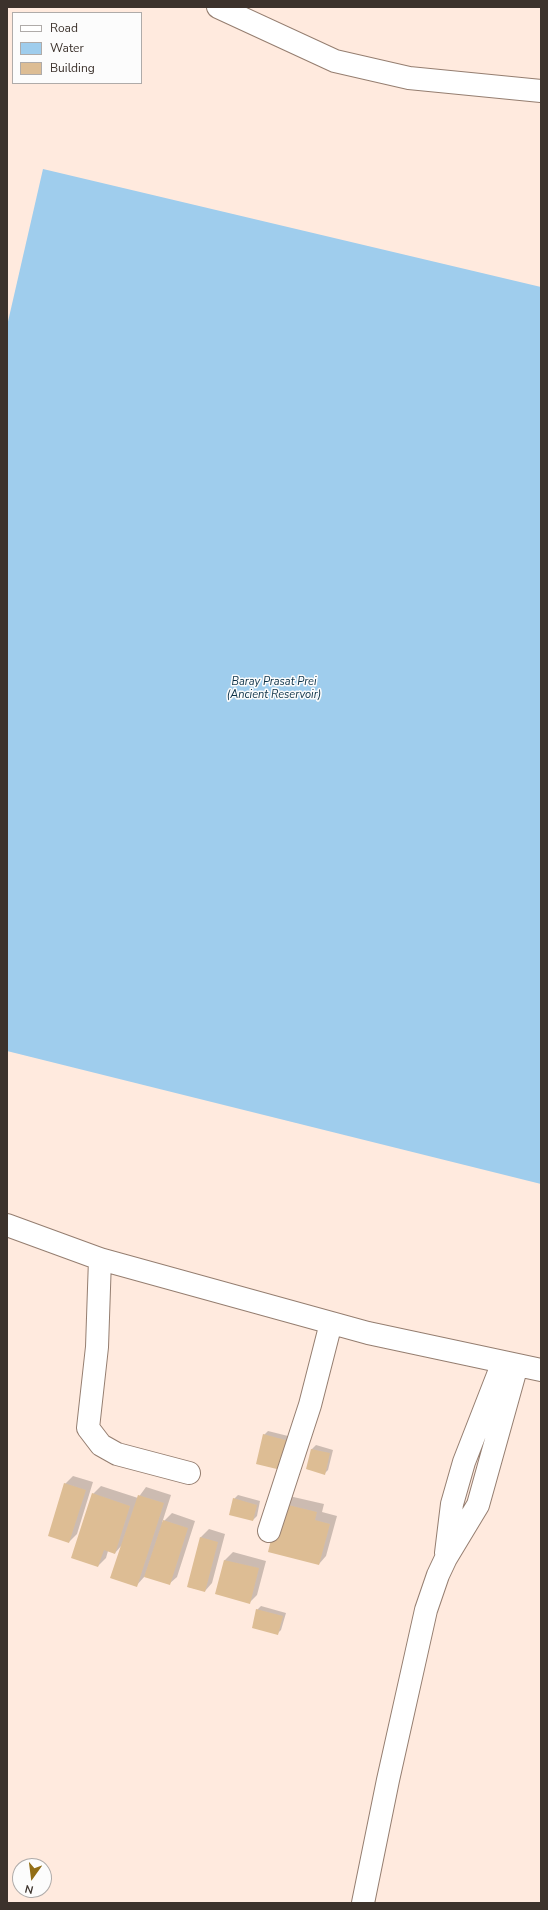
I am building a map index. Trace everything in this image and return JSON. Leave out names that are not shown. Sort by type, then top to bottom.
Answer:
[{"type":"street","points":[[218,7],[335,61],[409,78],[541,91]]},
{"type":"street","points":[[7,1225],[100,1259],[331,1323],[368,1333],[541,1370]]},
{"type":"street","points":[[100,1259],[97,1347],[88,1428],[101,1445],[117,1454],[188,1473]]},
{"type":"street","points":[[269,1531],[304,1426],[331,1323]]},
{"type":"street","points":[[363,1903],[388,1780],[426,1610],[438,1575],[446,1558],[478,1505],[510,1364]]},
{"type":"water","name":"Baray Prasat Prei (Ancient Reservoir)","points":[[43,169],[541,287],[541,1184],[7,1051],[7,326]]},
{"type":"building","points":[[263,1434],[289,1441],[281,1470],[256,1464]]},
{"type":"building","points":[[311,1449],[330,1453],[325,1475],[306,1469]]},
{"type":"building","points":[[64,1483],[86,1490],[69,1543],[48,1536]]},
{"type":"building","points":[[92,1493],[130,1506],[115,1554],[104,1550],[98,1567],[71,1558]]},
{"type":"building","points":[[138,1495],[164,1503],[137,1587],[110,1578]]},
{"type":"building","points":[[233,1498],[257,1505],[253,1521],[229,1515]]},
{"type":"building","points":[[280,1503],[317,1512],[315,1520],[330,1524],[319,1565],[268,1552]]},
{"type":"building","points":[[163,1520],[188,1528],[170,1585],[144,1577]]},
{"type":"building","points":[[200,1537],[218,1542],[205,1592],[187,1587]]},
{"type":"building","points":[[224,1560],[259,1568],[250,1604],[215,1594]]},
{"type":"building","points":[[256,1609],[283,1616],[278,1635],[252,1628]]}]
